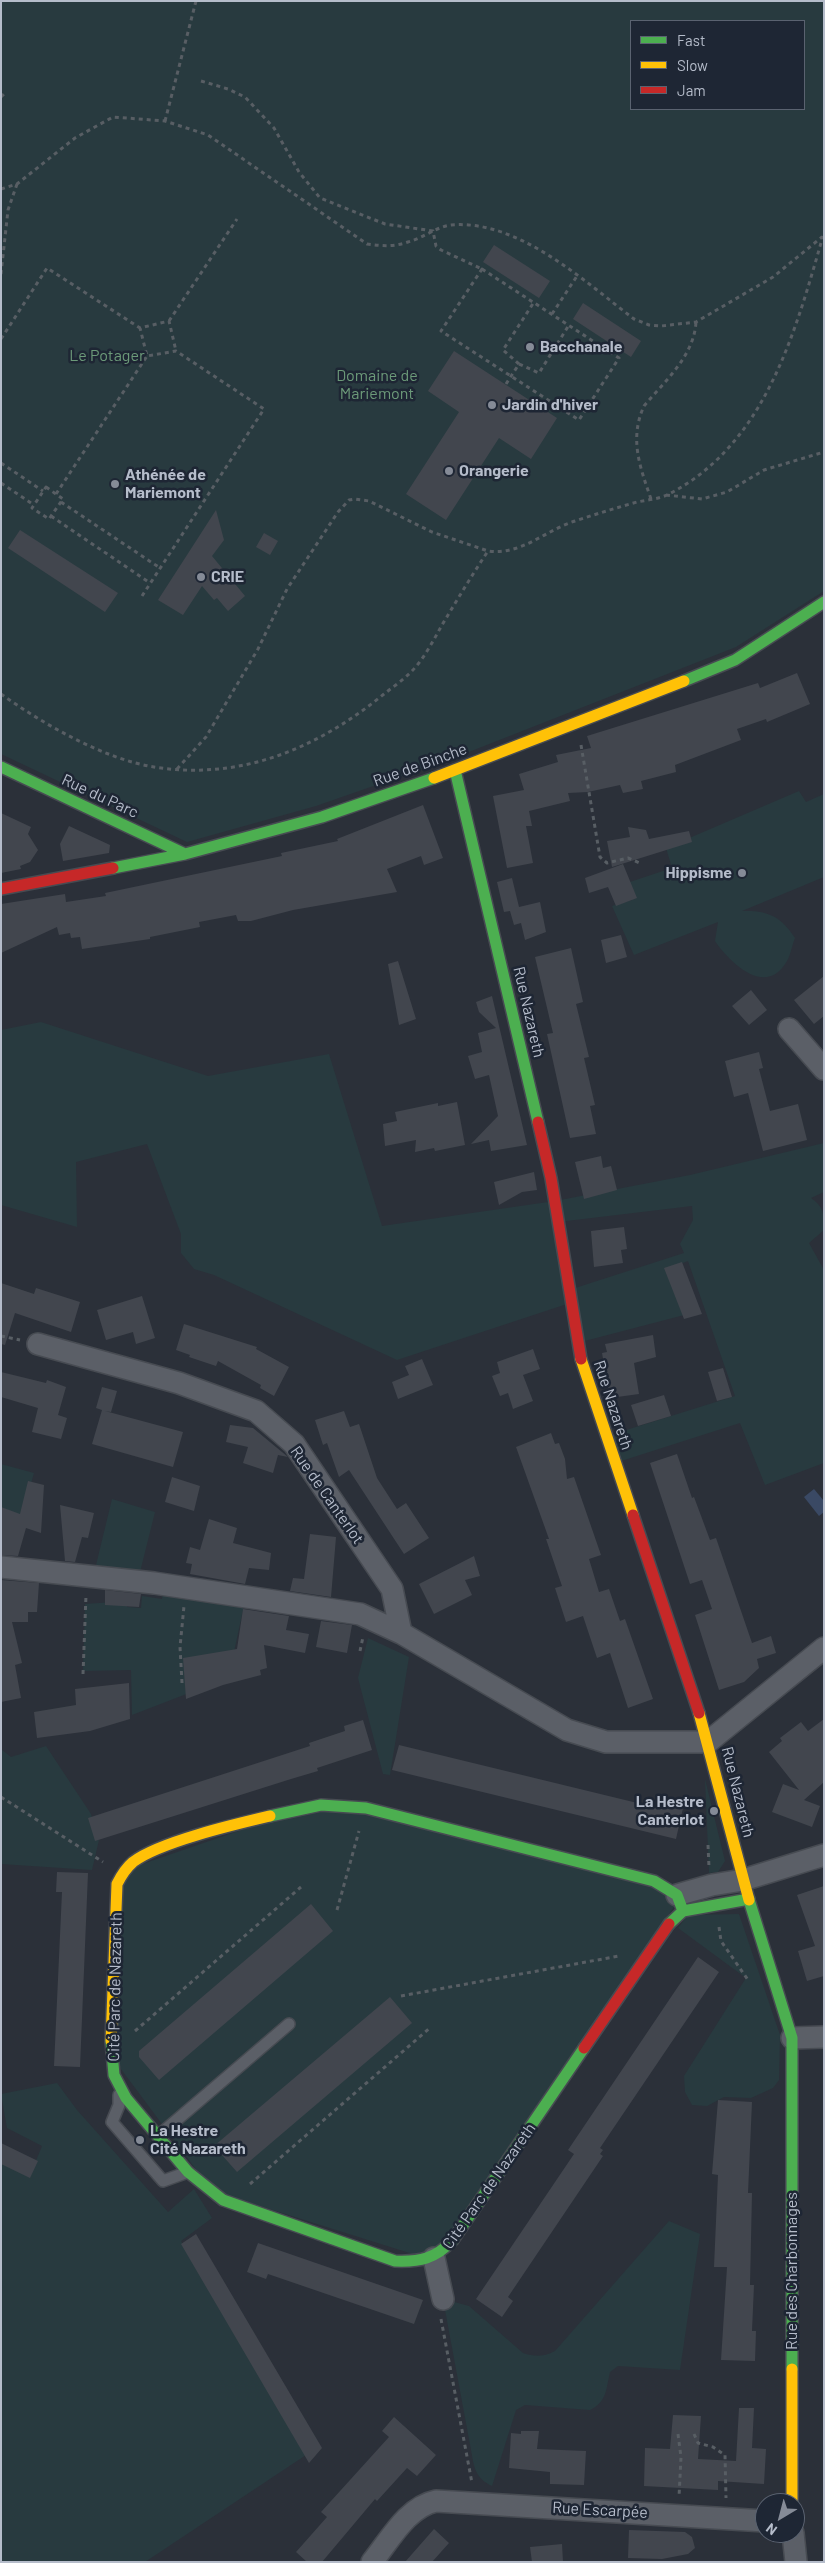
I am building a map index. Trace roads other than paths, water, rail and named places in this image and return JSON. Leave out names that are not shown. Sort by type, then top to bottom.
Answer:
[{"type":"street","name":"Rue de Binche","points":[[1,889],[185,854],[298,824],[455,770],[735,660],[824,602]]},
{"type":"street","name":"Rue du Parc","points":[[1,767],[185,854]]},
{"type":"street","name":"Rue Nazareth","points":[[455,770],[551,1178],[578,1350],[708,1742],[746,1890],[792,2038]]},
{"type":"street","points":[[789,1029],[824,1069]]},
{"type":"street","name":"Rue de Canterlot","points":[[38,1344],[179,1383],[256,1411],[294,1444],[392,1590],[400,1633]]},
{"type":"street","points":[[1,1567],[186,1587],[360,1614],[400,1633],[567,1730],[587,1738],[606,1742],[708,1742],[824,1648]]},
{"type":"street","name":"Cité Parc de Nazareth","points":[[320,1804],[366,1808],[654,1881],[680,1903],[672,1920],[453,2240],[443,2252],[434,2258],[416,2263],[395,2261],[228,2203],[199,2183],[188,2172],[119,2086],[114,2075],[111,2052],[117,1884],[124,1872],[137,1859],[179,1843],[298,1808],[320,1804]]},
{"type":"street","points":[[680,1903],[712,1885],[746,1890],[824,1855]]},
{"type":"street","points":[[792,2038],[824,2037]]},
{"type":"street","name":"Rue des Charbonnages","points":[[792,2038],[792,2493]]},
{"type":"street","points":[[434,2258],[441,2305]]},
{"type":"street","name":"Rue Escarpée","points":[[372,2562],[411,2512],[423,2503],[436,2501],[755,2520]]},
{"type":"street","points":[[794,2543],[796,2562]]},
{"type":"lane","points":[[158,2136],[289,2024]]},
{"type":"lane","points":[[119,2086],[119,2105],[112,2122],[163,2181],[188,2172]]},
{"type":"water","points":[[814,1489],[824,1501],[824,1512],[819,1516],[804,1497]]},
{"type":"place","name":"Bacchanale","points":[[530,347]]},
{"type":"place","name":"Jardin d'hiver","points":[[492,405]]},
{"type":"place","name":"Orangerie","points":[[449,471]]},
{"type":"place","name":"Athénée de Mariemont","points":[[115,484]]},
{"type":"place","name":"CRIE","points":[[201,577]]},
{"type":"place","name":"Hippisme","points":[[742,873]]},
{"type":"place","name":"La Hestre Canterlot","points":[[714,1811]]},
{"type":"place","name":"La Hestre Cité Nazareth","points":[[140,2140]]},
{"type":"park label","name":"Le Potager","points":[[107,356]]},
{"type":"park label","name":"Domaine de Mariemont","points":[[377,385]]}]
